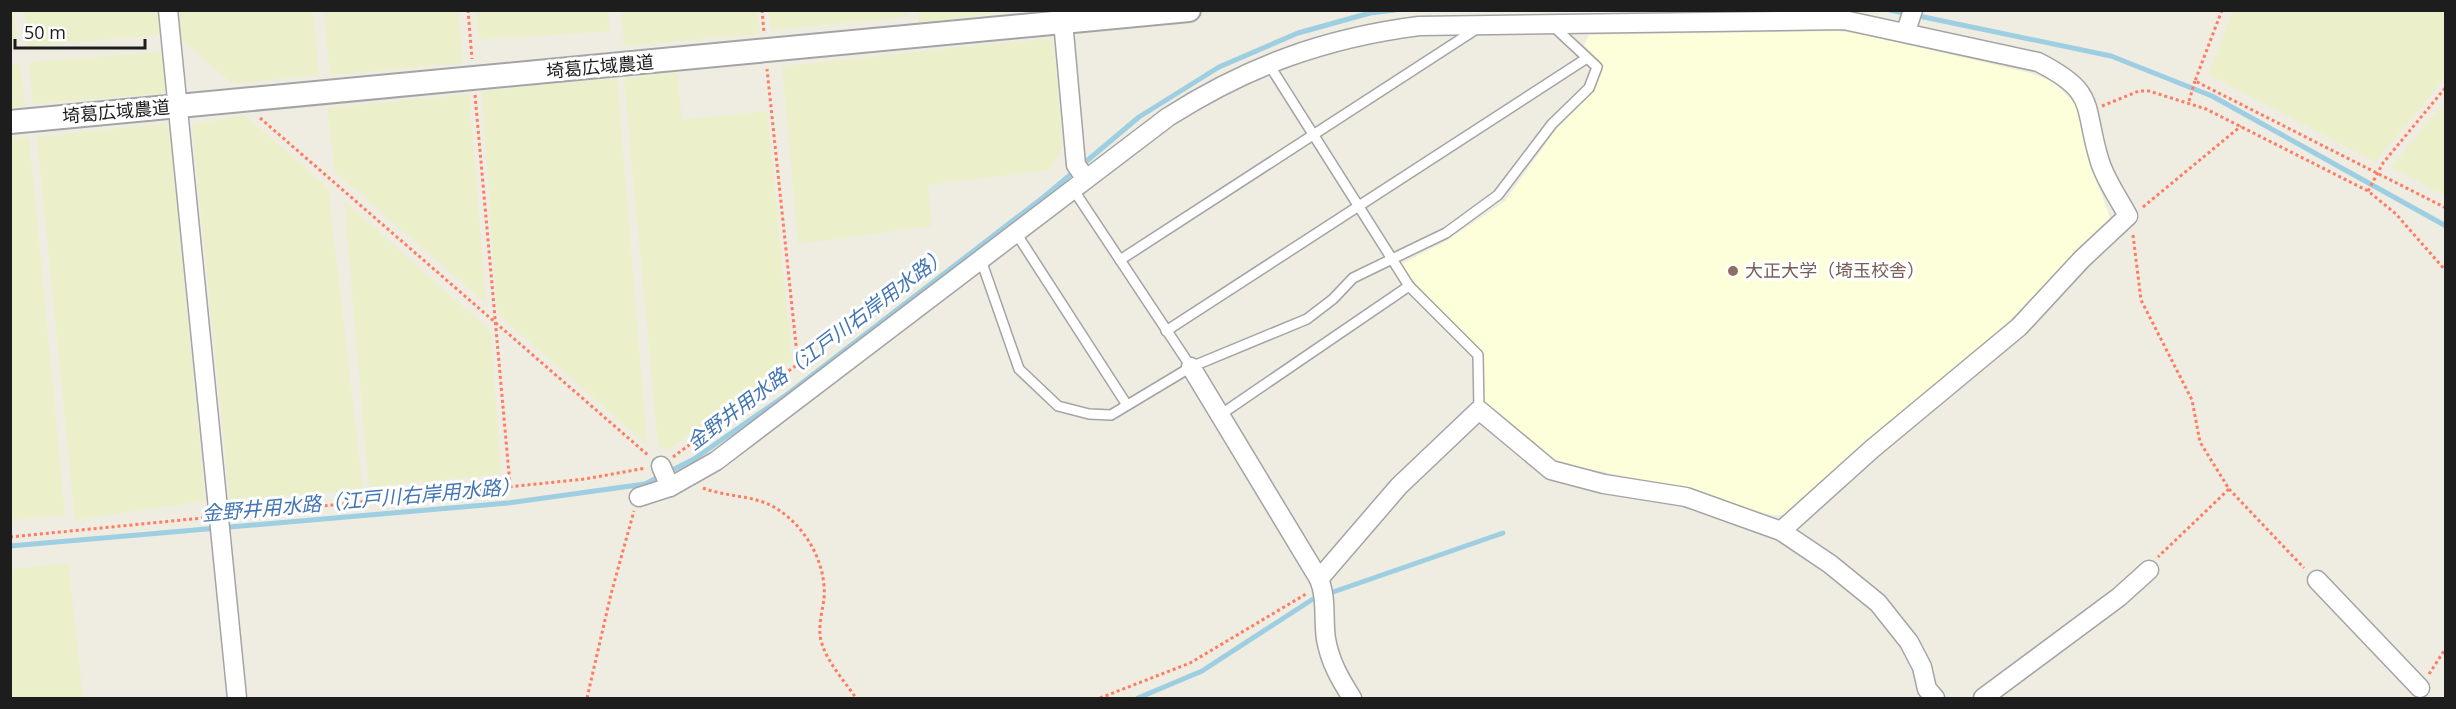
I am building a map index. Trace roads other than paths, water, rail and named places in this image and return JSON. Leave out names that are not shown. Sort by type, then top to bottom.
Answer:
[{"type":"street","points":[[168,10],[219,541],[237,699]]},
{"type":"street","name":"埼葛広域農道","points":[[10,123],[765,51],[1062,17],[1189,10]]},
{"type":"street","points":[[1906,31],[1913,10]]},
{"type":"street","points":[[1062,17],[1079,178]]},
{"type":"street","points":[[639,497],[678,483],[716,461],[1016,233],[1079,178],[1168,117],[1211,90],[1291,54],[1370,32],[1419,26],[1844,20],[1906,31],[2038,62],[2077,85],[2089,112],[2100,163],[2128,217],[2082,259],[2019,327],[1872,449],[1780,531]]},
{"type":"street","points":[[1191,368],[1322,589],[1326,638],[1334,669],[1352,699]]},
{"type":"street","points":[[1322,589],[1399,486],[1479,410],[1551,470],[1604,484],[1686,497],[1780,531],[1830,564],[1878,603],[1909,642],[1922,667],[1927,689],[1935,699]]},
{"type":"street","points":[[661,466],[678,483]]},
{"type":"street","points":[[1983,699],[2119,597],[2149,570]]},
{"type":"street","points":[[2317,580],[2420,688]]},
{"type":"lane","points":[[981,260],[1019,369],[1059,406],[1089,414],[1111,416],[1191,368],[1307,319],[1353,278],[1446,233],[1498,195],[1552,124],[1589,88],[1597,67],[1550,23]]},
{"type":"lane","points":[[1120,260],[1483,24]]},
{"type":"lane","points":[[1166,332],[1587,58]]},
{"type":"lane","points":[[1268,63],[1409,286],[1478,355],[1479,410]]},
{"type":"lane","points":[[1079,178],[1120,260],[1191,368]]},
{"type":"lane","points":[[1016,233],[1127,405]]},
{"type":"lane","points":[[1220,415],[1409,286]]},
{"type":"waterway","name":"金野井用水路（江戸川右岸用水路）","points":[[10,546],[508,503],[645,484],[694,459],[789,393],[1045,196],[1139,117],[1219,67],[1298,33],[1370,13],[1395,10]]},
{"type":"waterway","name":"金野井用水路（江戸川右岸用水路）","points":[[1890,10],[2111,56],[2212,96],[2446,226]]},
{"type":"waterway","points":[[1138,698],[1202,671],[1313,599],[1503,533]]},
{"type":"place","name":"大正大学（埼玉校舎）","points":[[1733,271]]}]
